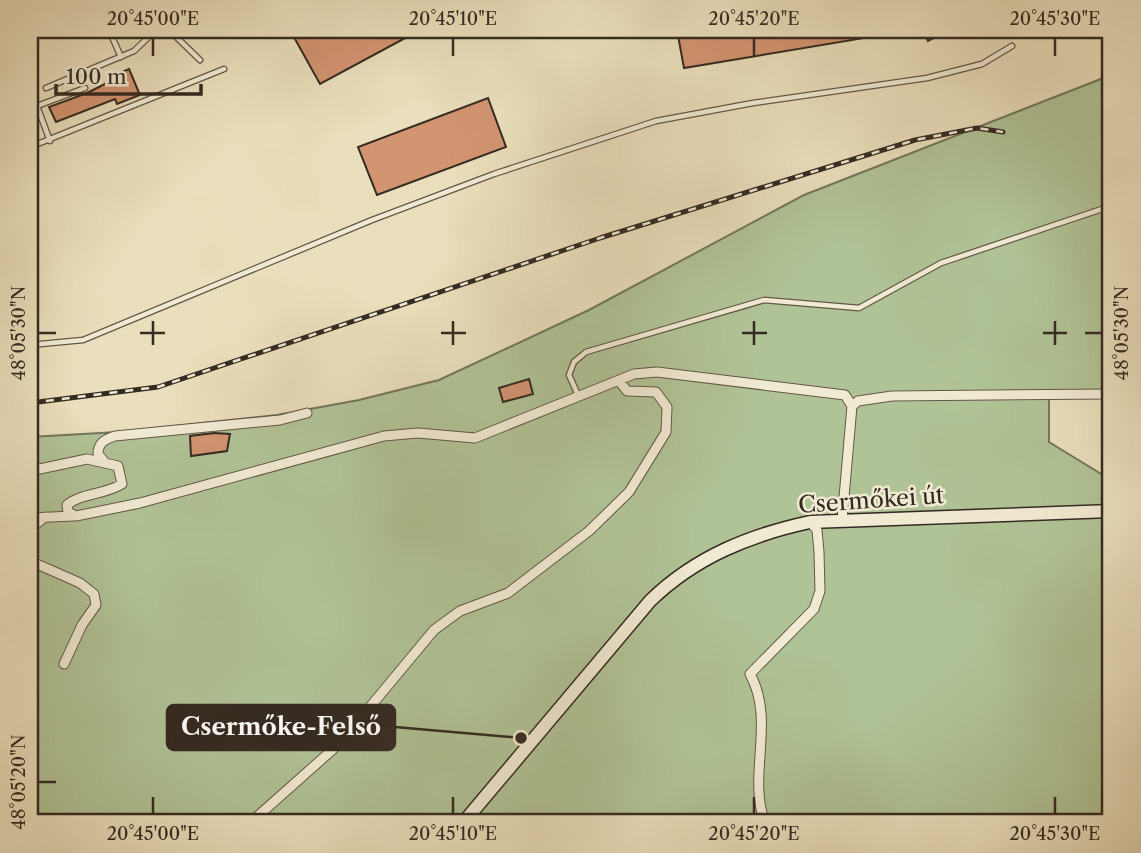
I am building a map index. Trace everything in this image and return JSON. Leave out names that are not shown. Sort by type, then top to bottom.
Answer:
[{"type":"main road","name":"Csermőkei út","points":[[464,823],[630,623],[666,586],[723,550],[772,530],[810,522],[1111,511]]},
{"type":"street","points":[[30,518],[76,516],[140,503],[384,436],[418,433],[475,438],[620,382],[634,374],[674,372],[845,395],[852,406],[842,520]]},
{"type":"street","points":[[250,823],[340,743],[434,630],[460,611],[508,593],[589,531],[629,492],[666,432],[667,407],[656,392],[627,391],[620,382]]},
{"type":"street","points":[[852,406],[858,401],[892,396],[1111,394]]},
{"type":"street","points":[[103,460],[98,454],[98,447],[104,440],[115,436],[280,419],[307,413]]},
{"type":"street","points":[[30,471],[87,459],[103,460],[118,466],[122,484],[106,492],[72,501],[67,505],[68,512],[76,516]]},
{"type":"street","points":[[30,529],[45,517]]},
{"type":"street","points":[[765,823],[759,807],[758,761],[763,732],[757,687],[750,674],[814,609],[820,591],[819,552],[817,530],[810,522]]},
{"type":"street","points":[[30,561],[80,583],[94,594],[96,605],[82,625],[64,664]]},
{"type":"lane","points":[[109,30],[121,57]]},
{"type":"lane","points":[[46,88],[134,51],[156,30]]},
{"type":"lane","points":[[169,30],[200,60]]},
{"type":"lane","points":[[30,343],[83,340],[372,220],[494,174],[656,121],[752,103],[927,78],[982,64],[1012,46]]},
{"type":"lane","points":[[30,147],[224,69]]},
{"type":"lane","points":[[50,141],[37,106],[85,88]]},
{"type":"lane","points":[[578,396],[574,392],[569,375],[574,362],[586,352],[657,329],[764,300],[859,308],[941,263],[1111,206]]},
{"type":"green space","points":[[1111,75],[1111,392],[1049,394],[1049,442],[1111,480],[1111,823],[30,823],[30,437],[118,432],[277,415],[359,400],[439,380],[589,310],[804,195]]},
{"type":"building","points":[[290,30],[420,30],[320,84]]},
{"type":"building","points":[[677,30],[863,30],[864,38],[684,68]]},
{"type":"building","points":[[922,30],[949,30],[928,41]]},
{"type":"building","points":[[129,69],[140,95],[117,104],[115,99],[56,122],[49,107],[87,93],[111,81],[110,77]]},
{"type":"building","points":[[488,98],[506,147],[377,195],[358,147]]},
{"type":"building","points":[[529,379],[533,394],[503,402],[499,388]]},
{"type":"building","points":[[230,434],[227,451],[191,456],[190,436]]},
{"type":"railway","points":[[30,403],[158,387],[600,238],[915,140],[977,128],[1003,132]]},
{"type":"place","name":"Csermőke-Felső","points":[[521,738]]}]
